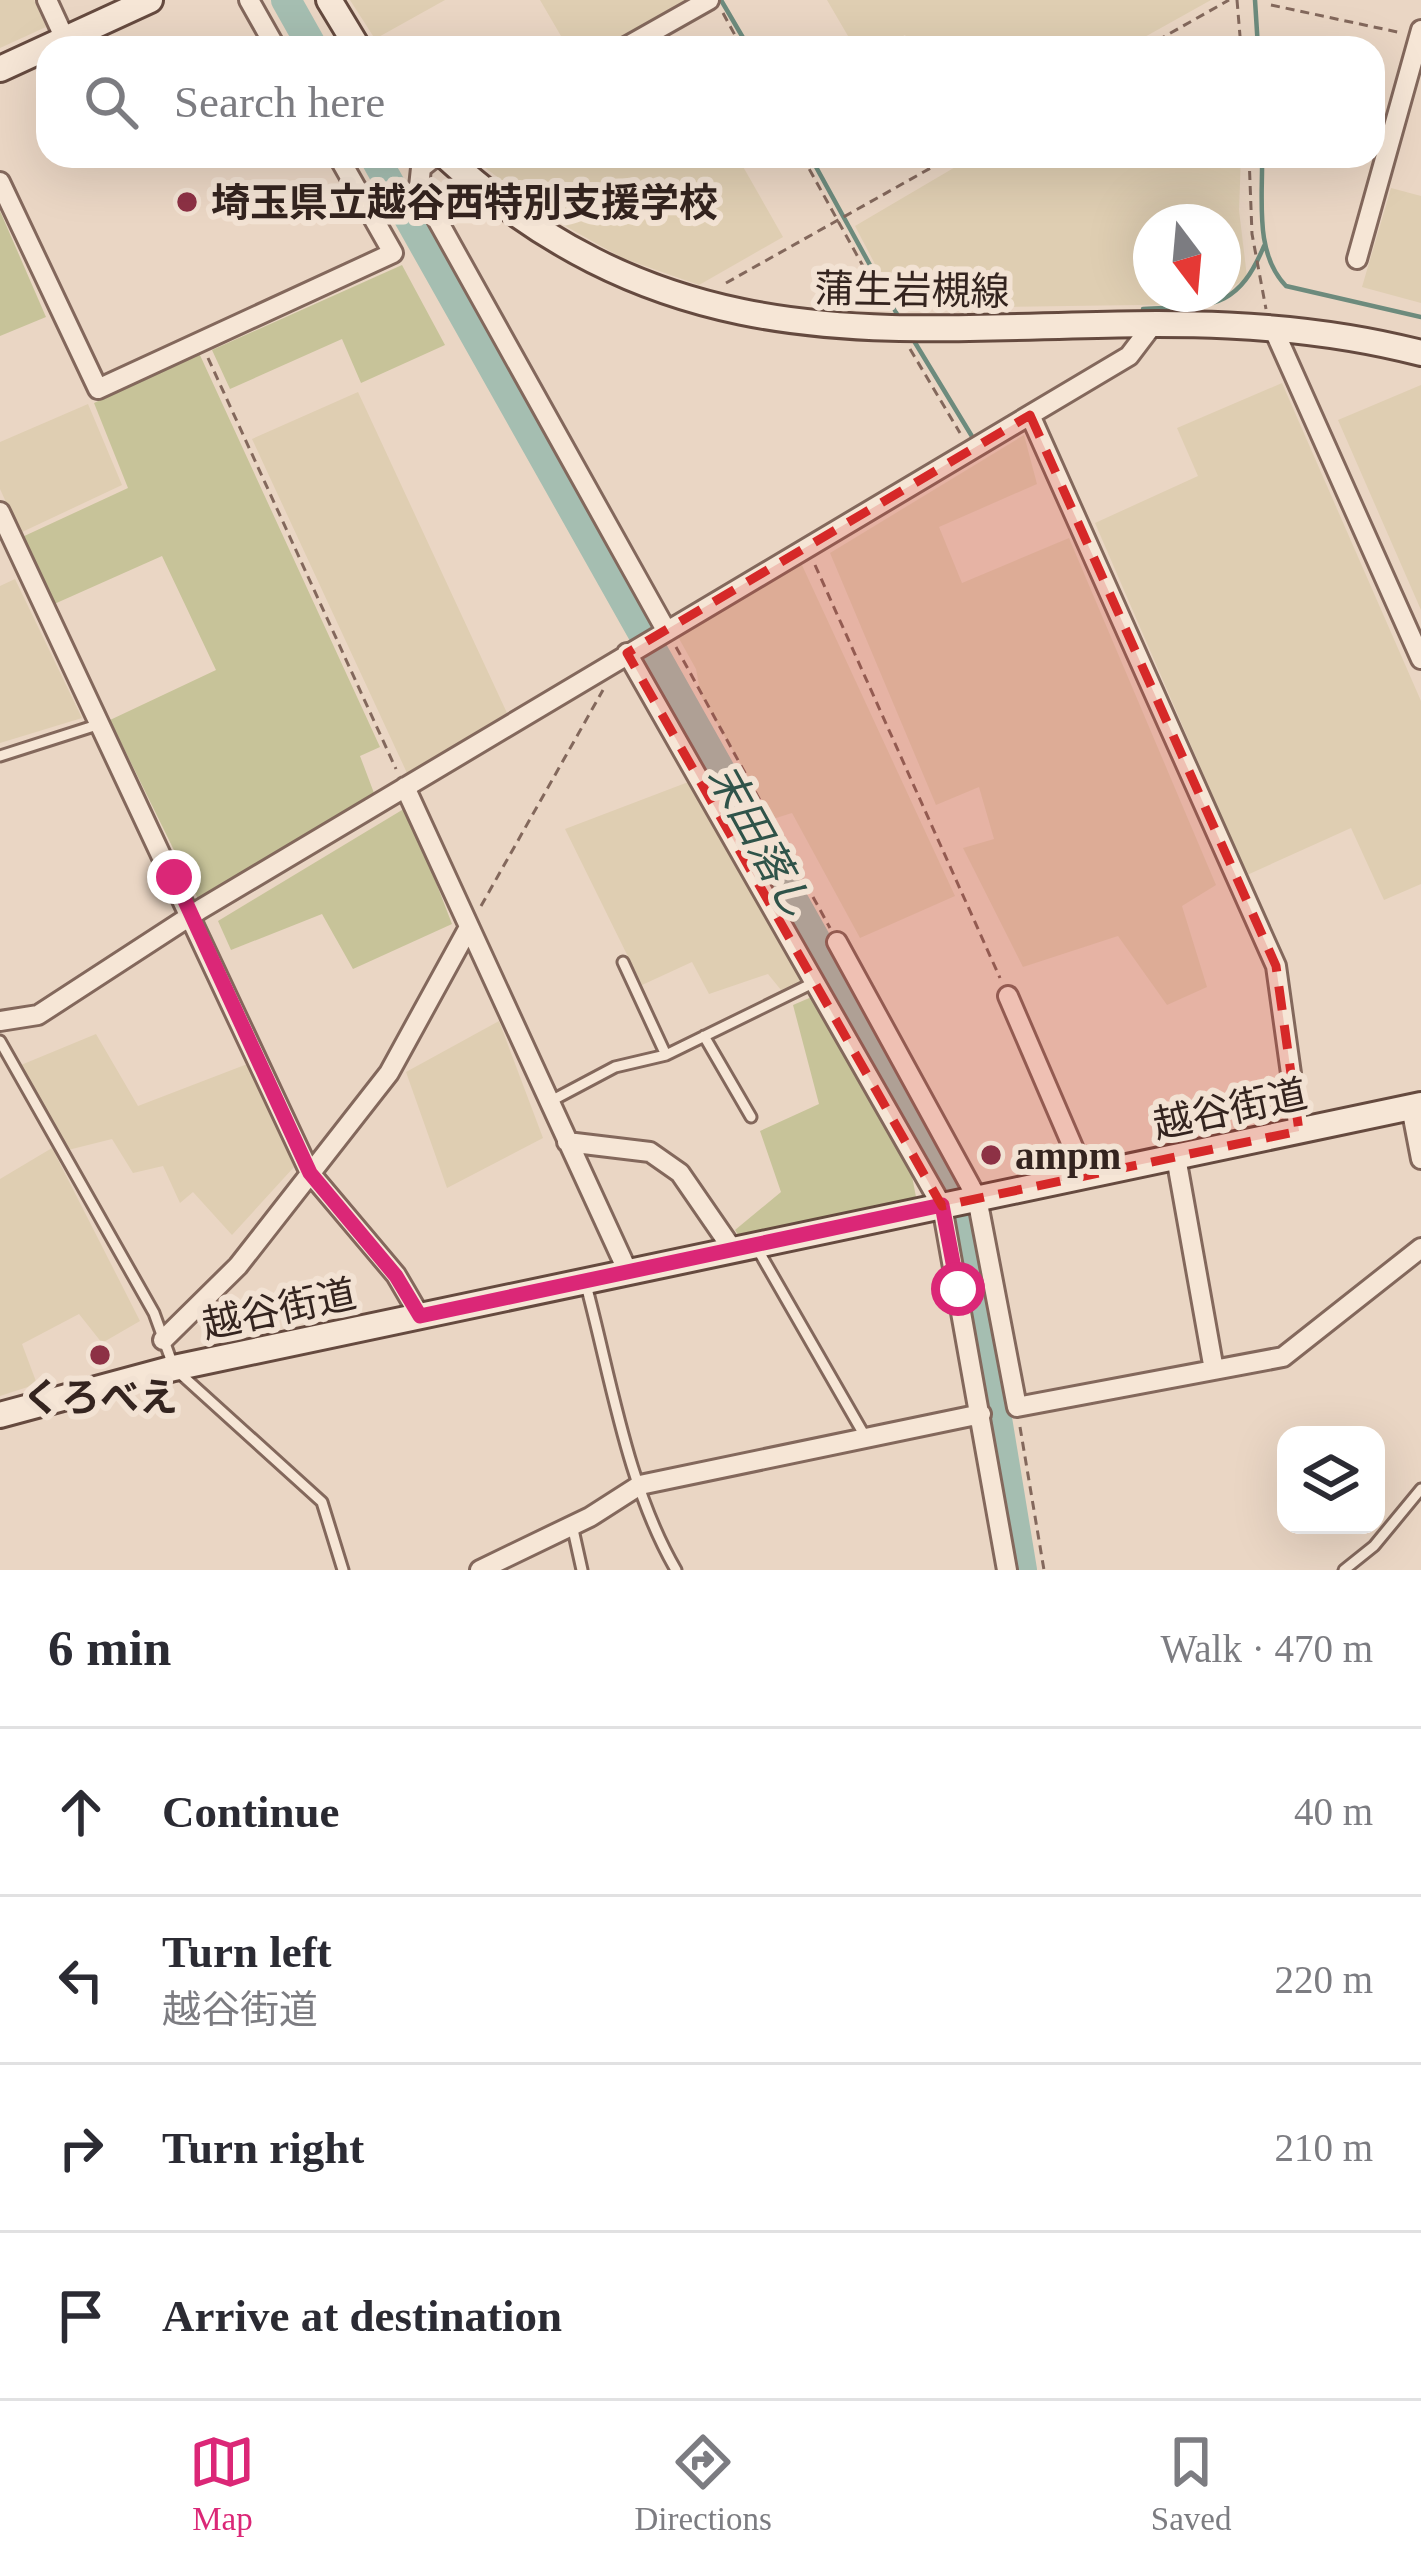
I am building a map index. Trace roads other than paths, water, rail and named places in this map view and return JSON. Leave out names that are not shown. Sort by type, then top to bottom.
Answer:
[{"type":"street","points":[[47,0],[64,36]]},
{"type":"street","points":[[72,36],[150,0]]},
{"type":"street","points":[[249,0],[269,36]]},
{"type":"street","points":[[329,0],[351,36]]},
{"type":"street","points":[[647,36],[712,0]]},
{"type":"street","points":[[1385,159],[1420,34]]},
{"type":"street","points":[[0,69],[36,52]]},
{"type":"street","points":[[0,182],[98,389],[393,253],[345,168]]},
{"type":"street","points":[[422,168],[418,187],[666,630]]},
{"type":"street","name":"蒲生岩槻線","points":[[457,168],[549,237],[642,286],[772,321],[899,331],[1273,328],[1342,335],[1421,353]]},
{"type":"street","points":[[1357,259],[1382,168]]},
{"type":"street","points":[[0,1021],[38,1015],[193,914],[1130,356],[1151,327]]},
{"type":"street","points":[[1273,328],[1421,659]]},
{"type":"street","points":[[1030,415],[1276,966],[1299,1132]]},
{"type":"street","points":[[0,512],[97,725],[193,914],[310,1173],[396,1276],[420,1316]]},
{"type":"street","points":[[620,657],[942,1205],[1007,1570]]},
{"type":"street","points":[[405,787],[628,1273]]},
{"type":"street","points":[[163,1340],[238,1266],[388,1073],[468,928]]},
{"type":"street","points":[[837,942],[977,1198],[1017,1408],[1283,1357],[1421,1248]]},
{"type":"street","points":[[1008,997],[1085,1175]]},
{"type":"street","points":[[1416,1106],[1421,1159]]},
{"type":"street","name":"越谷街道","points":[[0,1415],[174,1368],[1416,1106]]},
{"type":"street","points":[[567,1142],[650,1151],[680,1173],[744,1247]]},
{"type":"street","points":[[1176,1157],[1214,1370]]},
{"type":"street","points":[[480,1570],[640,1485],[981,1414]]},
{"type":"lane","points":[[0,756],[97,725]]},
{"type":"lane","points":[[623,962],[666,1055]]},
{"type":"lane","points":[[549,1102],[615,1067],[666,1055],[815,982]]},
{"type":"lane","points":[[704,1036],[751,1117]]},
{"type":"lane","points":[[0,1041],[154,1313],[174,1368],[322,1502],[343,1570]]},
{"type":"lane","points":[[744,1247],[866,1438]]},
{"type":"lane","points":[[585,1281],[640,1485],[658,1538],[676,1570]]},
{"type":"lane","points":[[1344,1570],[1374,1546],[1421,1490]]},
{"type":"lane","points":[[572,1525],[582,1570]]},
{"type":"waterway","name":"末田落し","points":[[286,0],[306,36]]},
{"type":"waterway","points":[[721,0],[742,36]]},
{"type":"waterway","points":[[1255,0],[1257,36]]},
{"type":"waterway","name":"末田落し","points":[[381,168],[948,1175],[964,1218],[1022,1570]]},
{"type":"waterway","points":[[817,168],[898,316]]},
{"type":"waterway","points":[[1262,168],[1265,242],[1286,286],[1421,317]]},
{"type":"waterway","points":[[1241,286],[1264,246]]},
{"type":"waterway","points":[[911,336],[973,438]]},
{"type":"waterway","points":[[665,622],[790,548]]},
{"type":"place","name":"埼玉県立越谷西特別支援学校","points":[[187,202]]},
{"type":"place","name":"ampm","points":[[991,1155]]},
{"type":"place","name":"くろべえ","points":[[100,1355]]}]
